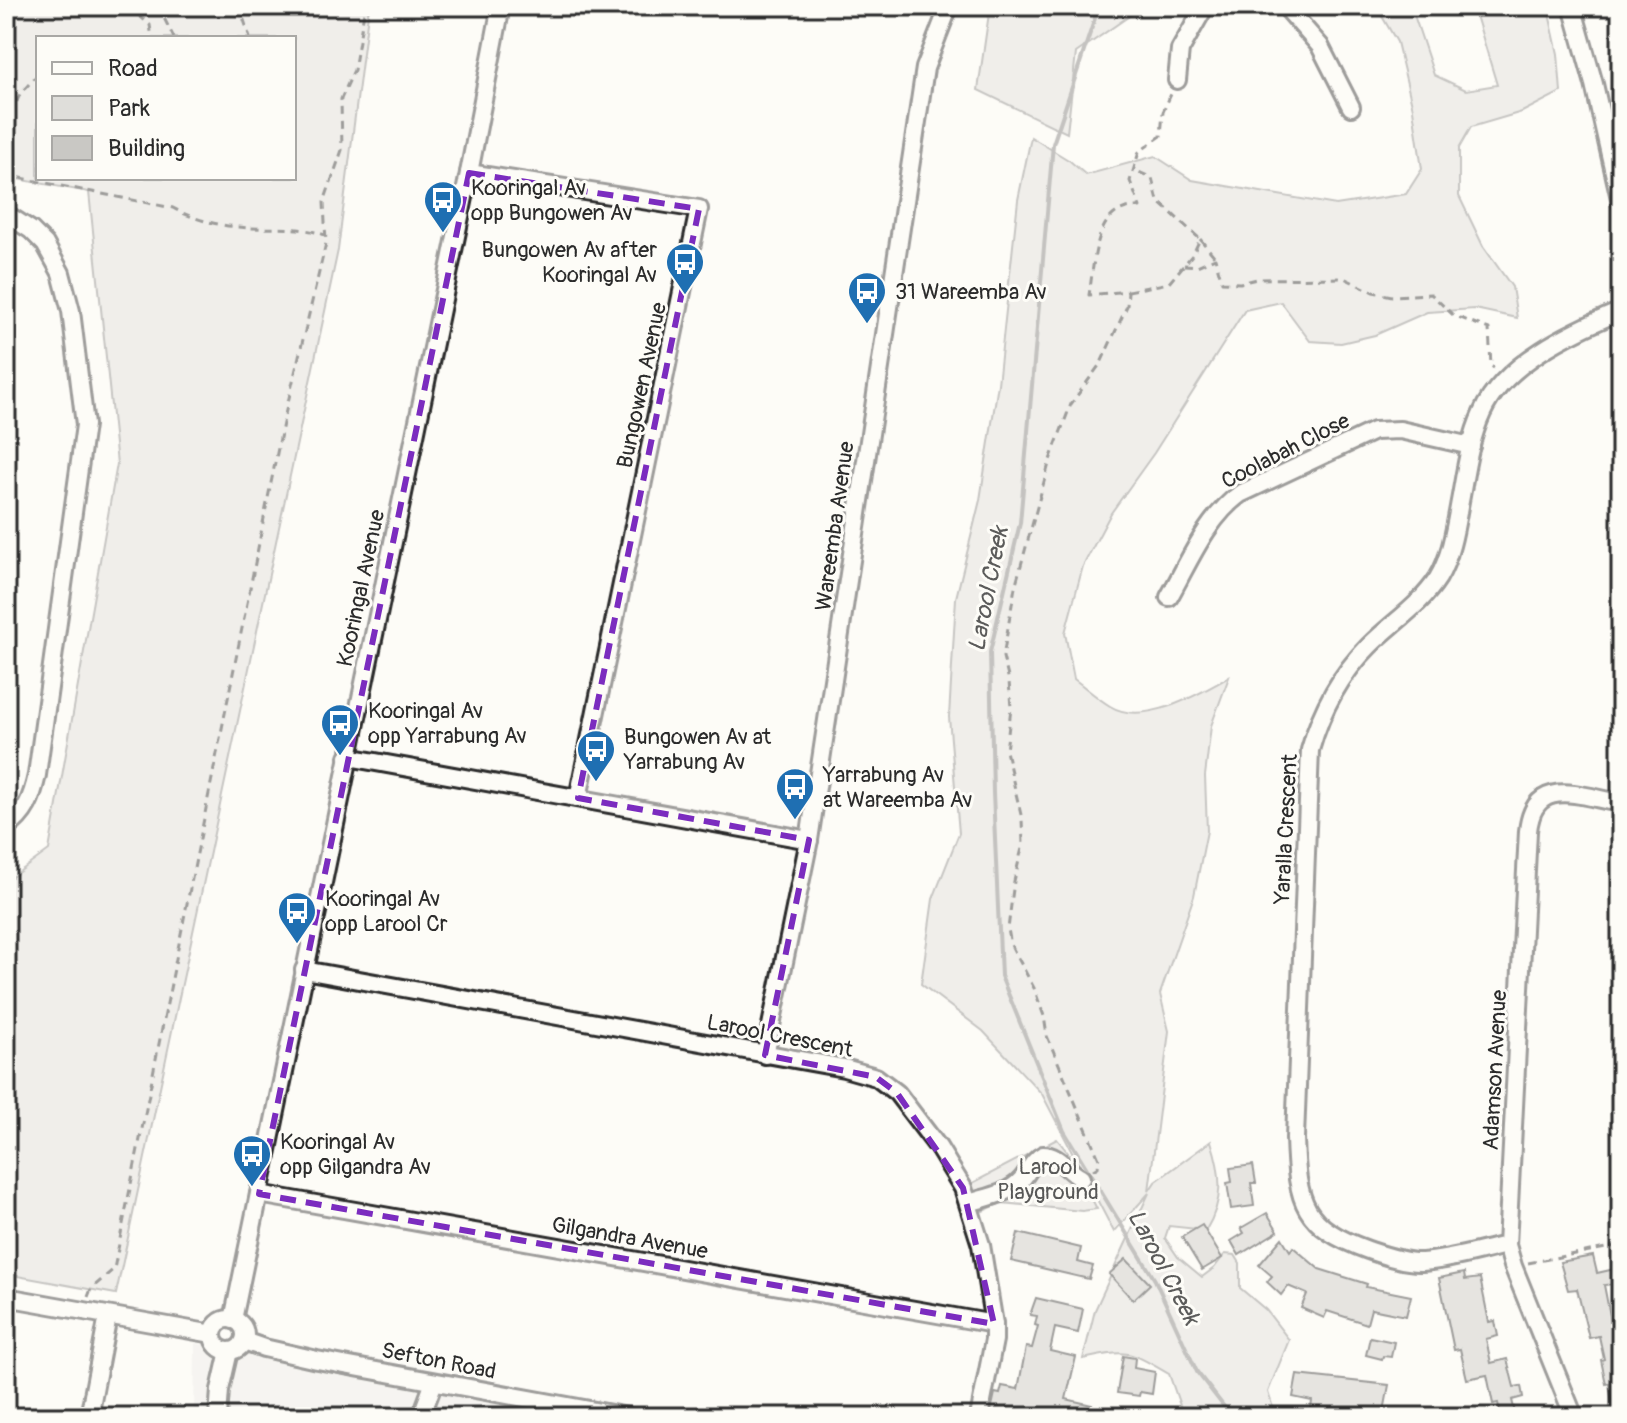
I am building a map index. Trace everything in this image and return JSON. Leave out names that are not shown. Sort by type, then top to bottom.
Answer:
[{"type":"street","name":"Kooringal Avenue","points":[[233,1320],[501,6]]},
{"type":"street","name":"Wareemba Avenue","points":[[765,1055],[809,840],[925,68],[949,6]]},
{"type":"street","points":[[1177,80],[1180,50],[1205,6]]},
{"type":"street","points":[[1285,6],[1320,46],[1351,107]]},
{"type":"street","points":[[1572,6],[1594,84],[1621,203]]},
{"type":"street","name":"Bungowen Avenue","points":[[469,173],[699,209],[578,798]]},
{"type":"street","points":[[6,214],[31,230],[45,244],[61,273],[71,311],[85,425],[37,775],[30,801],[23,813],[6,828]]},
{"type":"street","name":"Yaralla Crescent","points":[[1507,1245],[1418,1262],[1374,1252],[1335,1238],[1312,1217],[1301,1197],[1296,1171],[1296,1106],[1310,750],[1318,721],[1349,668],[1428,593],[1442,572],[1482,411],[1504,380],[1558,341],[1621,311]]},
{"type":"street","name":"Coolabah Close","points":[[1169,597],[1212,523],[1224,506],[1240,494],[1374,431],[1400,430],[1471,446]]},
{"type":"street","points":[[348,757],[809,840]]},
{"type":"street","name":"Adamson Avenue","points":[[1574,1417],[1507,1245],[1530,814],[1546,795],[1621,803]]},
{"type":"street","name":"Larool Crescent","points":[[304,970],[876,1077],[897,1093],[938,1147],[957,1175],[969,1203],[981,1245],[994,1324],[994,1340],[979,1417]]},
{"type":"street","points":[[969,1203],[1005,1192],[1019,1182],[1037,1158],[1043,1155],[1057,1158],[1066,1169],[1081,1178]]},
{"type":"street","name":"Gilgandra Avenue","points":[[259,1194],[994,1324]]},
{"type":"street","points":[[6,1297],[213,1334]]},
{"type":"street","points":[[89,1417],[108,1316]]},
{"type":"street","points":[[233,1320],[243,1328],[244,1341],[241,1346],[229,1351],[218,1346],[213,1334],[220,1323],[233,1320]]},
{"type":"street","name":"Sefton Road","points":[[244,1341],[317,1360],[581,1413],[628,1417]]},
{"type":"street","points":[[218,1417],[220,1390],[229,1351]]},
{"type":"street","points":[[421,1417],[434,1382]]},
{"type":"path","points":[[6,26],[10,21],[9,6]]},
{"type":"path","points":[[128,6],[150,25],[152,36]]},
{"type":"path","points":[[165,6],[162,14],[173,36]]},
{"type":"path","points":[[246,6],[242,14],[249,36]]},
{"type":"path","points":[[82,1312],[91,1289],[114,1269],[283,423],[326,243],[325,192],[342,150],[341,99],[354,70],[365,6]]},
{"type":"path","points":[[6,109],[15,106],[20,94],[36,76]]},
{"type":"path","points":[[1177,80],[1163,112],[1161,136],[1139,152],[1130,181],[1140,207],[1124,206],[1112,213],[1099,235],[1089,295],[1169,283],[1193,254],[1200,239]]},
{"type":"path","points":[[1134,170],[1152,178],[1158,201],[1200,239],[1215,258],[1222,282],[1344,278],[1373,292],[1392,296],[1431,294],[1453,315],[1489,329],[1491,366],[1504,380]]},
{"type":"path","points":[[6,175],[173,208],[186,216],[219,223],[246,228],[310,229],[325,235]]},
{"type":"path","points":[[1184,265],[1197,266],[1215,258]]},
{"type":"path","points":[[1098,1167],[1099,1159],[1047,1036],[1034,988],[1011,945],[1014,881],[1023,844],[1022,819],[1006,751],[1011,708],[1003,657],[1015,587],[1050,460],[1071,404],[1101,363],[1127,306],[1128,291]]},
{"type":"path","points":[[1513,1266],[1621,1245]]},
{"type":"highlighted area","points":[[469,173],[699,209],[578,798],[809,840],[765,1055],[876,1077],[897,1093],[963,1188],[994,1324],[259,1194]]},
{"type":"shaded area","points":[[195,1343],[571,1417],[194,1417]]},
{"type":"green space","points":[[6,6],[369,6],[338,250],[116,1294],[6,1274],[6,876],[12,877],[49,850],[117,464],[89,192],[6,177]]},
{"type":"green space","points":[[990,6],[1135,6],[1132,14],[1076,53],[1067,133],[978,90]]},
{"type":"green space","points":[[1376,6],[1411,6],[1434,75],[1466,90],[1497,85],[1475,12],[1504,6],[1548,9],[1558,54],[1561,92],[1522,112],[1471,127],[1459,148],[1459,196],[1483,246],[1512,287],[1517,318],[1475,309],[1427,312],[1375,335],[1341,343],[1310,341],[1281,302],[1245,310],[1154,453],[1111,513],[1083,566],[1065,633],[1074,679],[1105,703],[1124,711],[1139,713],[1171,706],[1229,677],[1211,726],[1205,776],[1207,831],[1194,896],[1160,994],[1169,1031],[1149,1191],[1155,1182],[1211,1141],[1219,1187],[1212,1219],[1206,1230],[1169,1226],[1165,1238],[1178,1257],[1202,1277],[1225,1254],[1235,1255],[1240,1263],[1240,1288],[1266,1310],[1289,1340],[1268,1392],[1276,1417],[1184,1417],[1169,1374],[1156,1366],[1120,1353],[1083,1359],[1095,1310],[1149,1193],[1114,1232],[1042,1094],[983,1031],[921,984],[933,899],[959,833],[949,717],[956,598],[980,500],[998,384],[1018,200],[1031,137],[1070,161],[1086,175],[1155,156],[1192,180],[1336,205],[1406,194],[1422,169],[1413,109],[1397,42]]},
{"type":"green space","name":"Larool Playground","points":[[1057,1139],[1069,1154],[1097,1209],[1082,1211],[1001,1203],[972,1216],[963,1188]]},
{"type":"building","points":[[1253,1165],[1256,1183],[1251,1183],[1254,1206],[1231,1209],[1227,1183],[1232,1182],[1230,1168]]},
{"type":"building","points":[[1267,1213],[1278,1231],[1239,1255],[1231,1241],[1244,1233],[1241,1228]]},
{"type":"building","points":[[1202,1225],[1222,1258],[1202,1270],[1182,1237]]},
{"type":"building","points":[[1018,1233],[1081,1248],[1078,1262],[1093,1266],[1089,1279],[1011,1261]]},
{"type":"building","points":[[1282,1238],[1290,1251],[1293,1247],[1319,1269],[1367,1284],[1366,1287],[1411,1296],[1406,1316],[1371,1309],[1367,1324],[1327,1311],[1324,1318],[1301,1308],[1307,1294],[1288,1286],[1281,1295],[1267,1282],[1272,1276],[1259,1265]]},
{"type":"building","points":[[1593,1256],[1597,1273],[1619,1268],[1621,1276],[1621,1283],[1604,1285],[1611,1321],[1618,1320],[1621,1340],[1621,1416],[1614,1416],[1609,1383],[1606,1384],[1601,1360],[1604,1359],[1599,1336],[1589,1338],[1577,1289],[1568,1290],[1560,1262]]},
{"type":"building","points":[[1126,1259],[1150,1284],[1133,1300],[1109,1274]]},
{"type":"building","points":[[1464,1273],[1465,1280],[1480,1278],[1489,1322],[1495,1321],[1498,1336],[1486,1339],[1491,1363],[1507,1359],[1514,1387],[1521,1386],[1523,1397],[1512,1400],[1516,1417],[1501,1417],[1498,1403],[1493,1404],[1487,1375],[1467,1379],[1460,1349],[1454,1350],[1439,1278]]},
{"type":"building","points":[[1036,1298],[1083,1309],[1078,1333],[1055,1328],[1050,1351],[1076,1357],[1066,1399],[1092,1405],[1090,1417],[995,1417],[996,1412],[991,1411],[995,1393],[1000,1394],[1002,1386],[1018,1389],[1026,1347],[1032,1348],[1038,1326],[1035,1325],[1037,1316],[1030,1315]]},
{"type":"building","points":[[1370,1337],[1394,1342],[1391,1357],[1383,1356],[1382,1359],[1366,1355]]},
{"type":"building","points":[[1123,1356],[1135,1358],[1134,1368],[1155,1372],[1152,1394],[1117,1393]]},
{"type":"building","points":[[1297,1375],[1389,1385],[1383,1417],[1310,1417],[1312,1401],[1293,1397]]},
{"type":"waterway","name":"Larool Creek","points":[[1099,6],[1053,144],[1020,523],[990,652],[1001,976],[1064,1131],[1155,1280],[1197,1372],[1232,1417]]},
{"type":"place","name":"Kooringal Av opp Bungowen Av","points":[[443,234]]},
{"type":"place","name":"Bungowen Av after Kooringal Av","points":[[685,296]]},
{"type":"place","name":"31 Wareemba Av","points":[[867,325]]},
{"type":"place","name":"Kooringal Av opp Yarrabung Av","points":[[340,757]]},
{"type":"place","name":"Bungowen Av at Yarrabung Av","points":[[596,783]]},
{"type":"place","name":"Yarrabung Av at Wareemba Av","points":[[795,821]]},
{"type":"place","name":"Kooringal Av opp Larool Cr","points":[[297,945]]},
{"type":"place","name":"Kooringal Av opp Gilgandra Av","points":[[252,1188]]}]
